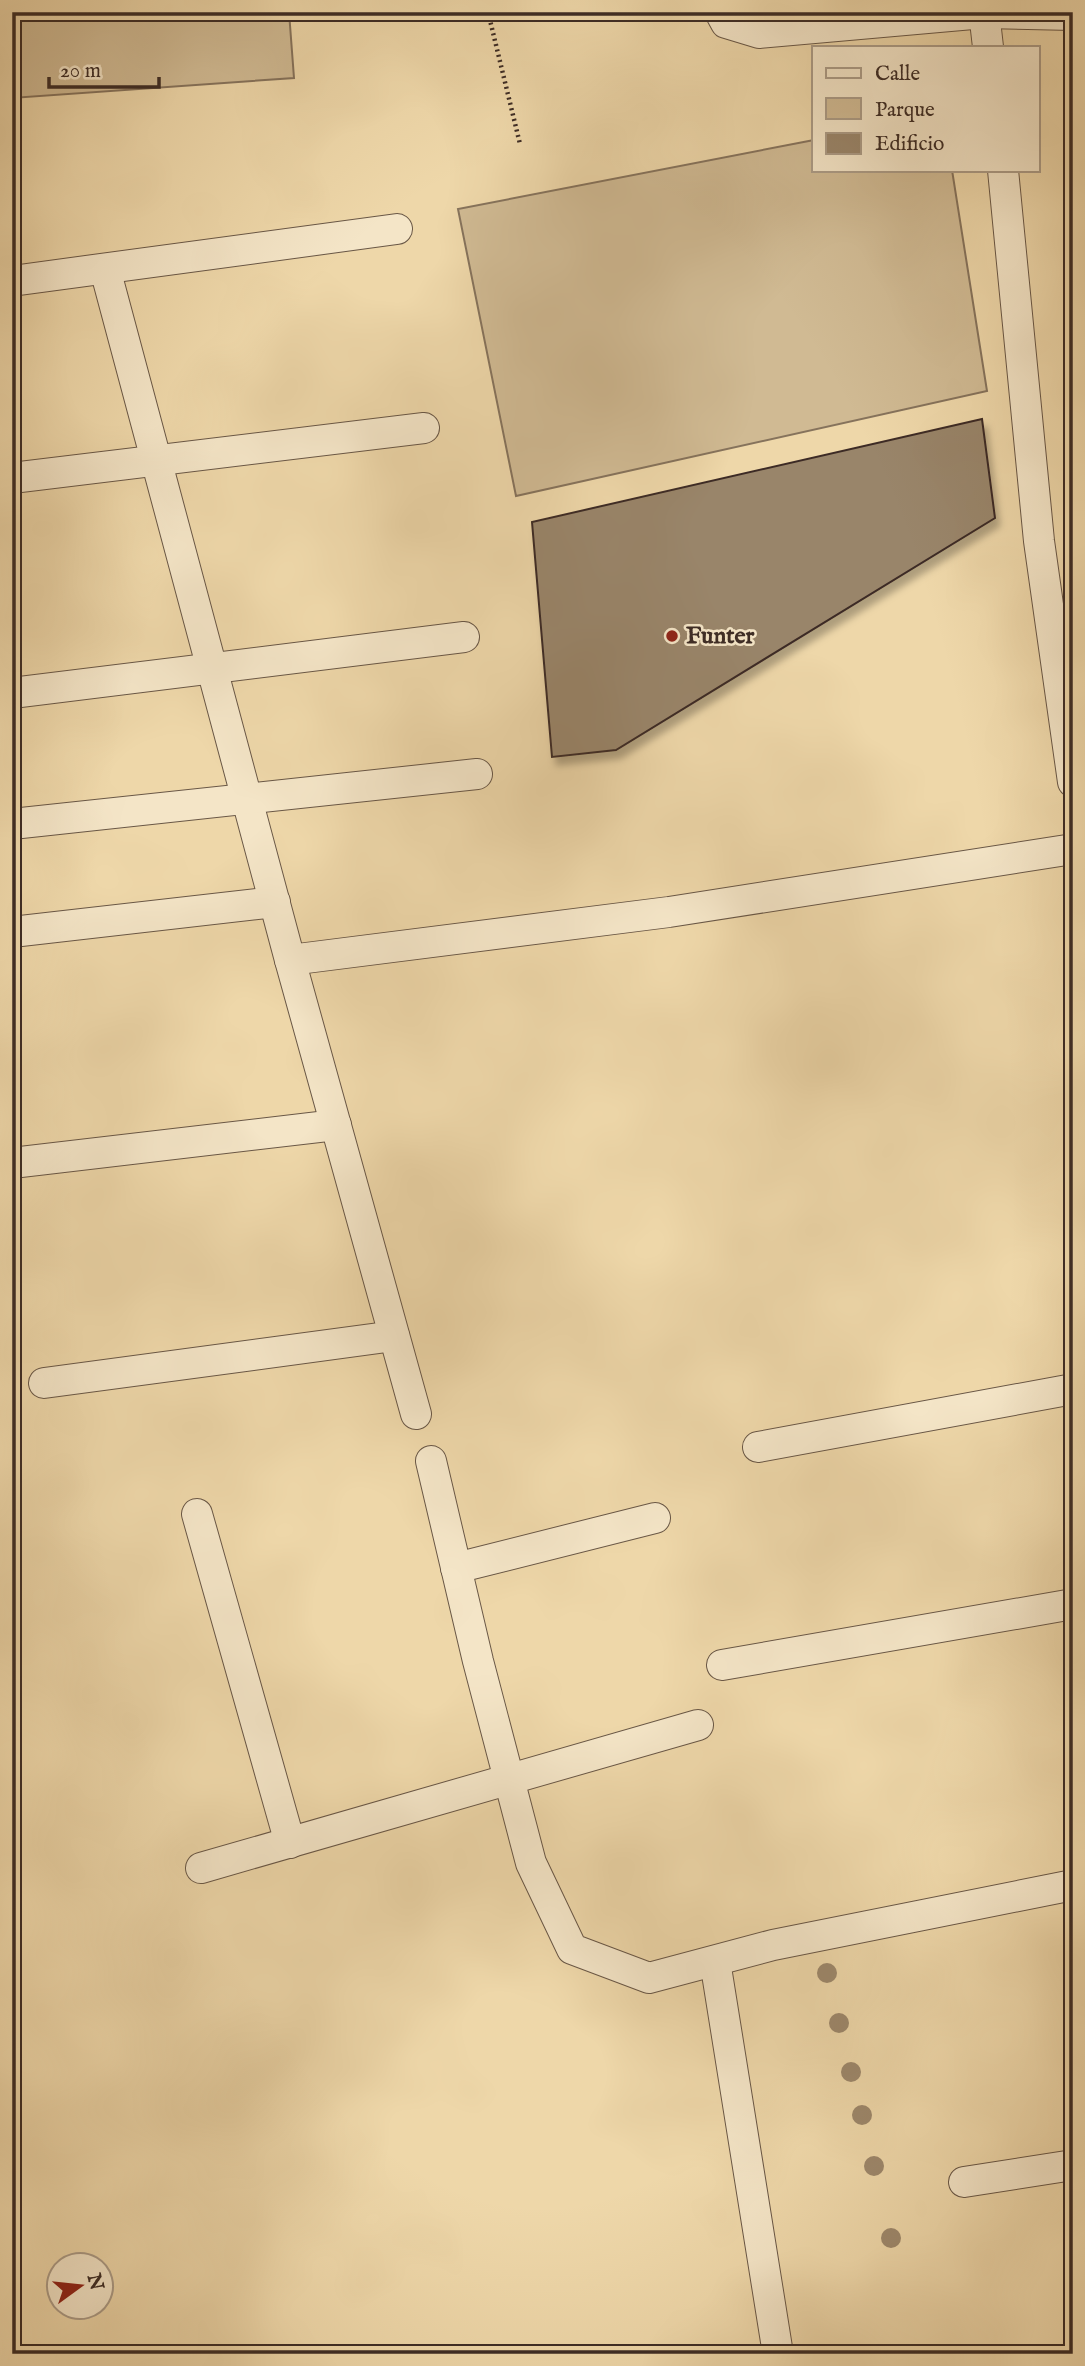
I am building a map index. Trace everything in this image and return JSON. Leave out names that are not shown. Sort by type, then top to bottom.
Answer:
[{"type":"street","points":[[720,12],[726,23],[759,33],[984,13],[1073,15]]},
{"type":"street","points":[[984,13],[988,46]]},
{"type":"street","points":[[1003,172],[1039,541],[1073,782]]},
{"type":"street","points":[[12,281],[397,229]]},
{"type":"street","points":[[105,269],[290,960],[416,1414]]},
{"type":"street","points":[[12,478],[157,463],[424,428]]},
{"type":"street","points":[[12,694],[464,637]]},
{"type":"street","points":[[12,824],[477,774]]},
{"type":"street","points":[[290,960],[669,912],[1073,849]]},
{"type":"street","points":[[12,932],[275,902]]},
{"type":"street","points":[[12,1163],[336,1125]]},
{"type":"street","points":[[44,1384],[394,1336]]},
{"type":"street","points":[[758,1447],[1073,1390]]},
{"type":"street","points":[[431,1461],[531,1863],[572,1949],[649,1978],[773,1945],[1073,1885]]},
{"type":"street","points":[[197,1514],[290,1843]]},
{"type":"street","points":[[456,1568],[655,1518]]},
{"type":"street","points":[[722,1665],[1073,1604]]},
{"type":"street","points":[[201,1868],[698,1725]]},
{"type":"street","points":[[715,1961],[778,2354]]},
{"type":"street","points":[[964,2182],[1073,2165]]},
{"type":"path","points":[[488,12],[520,144]]},
{"type":"path","points":[[12,2326],[15,2352]]},
{"type":"green space","points":[[12,12],[289,12],[294,78],[12,98]]},
{"type":"green space","points":[[812,140],[812,172],[952,172],[987,391],[516,496],[458,209]]},
{"type":"building","name":"Funter","points":[[982,419],[995,518],[616,750],[552,757],[532,522]]},
{"type":"place","name":"Funter","points":[[672,636]]}]
